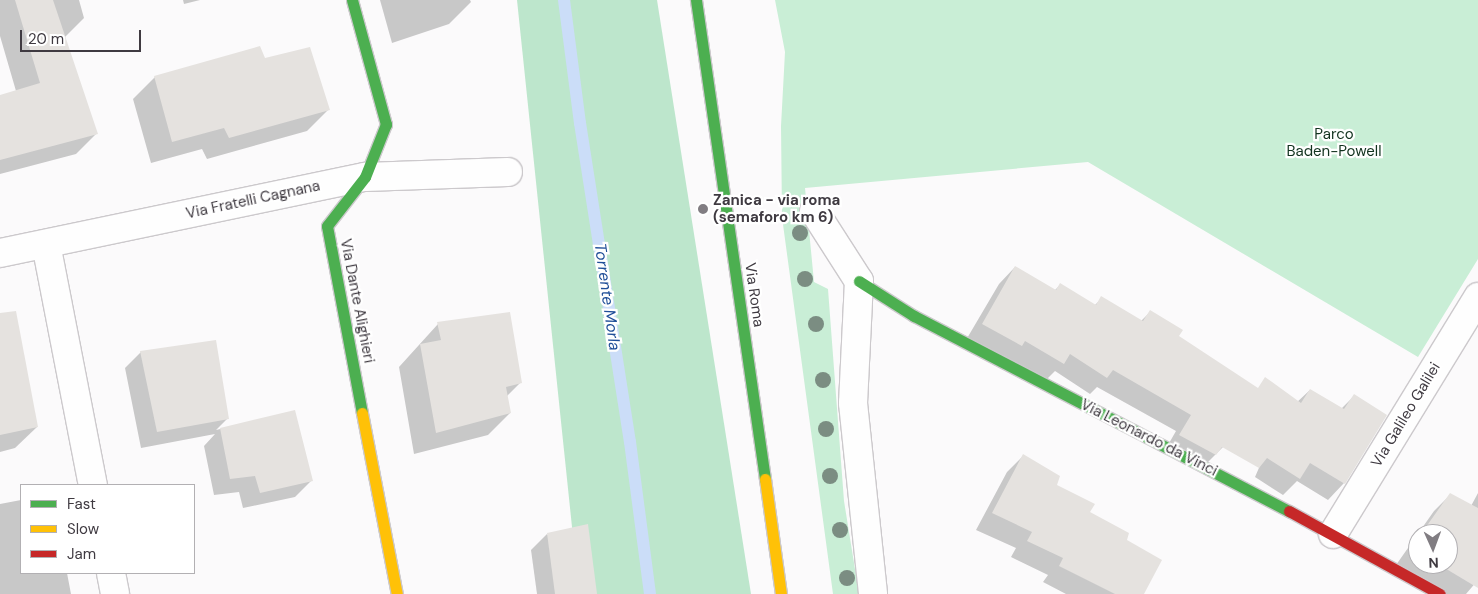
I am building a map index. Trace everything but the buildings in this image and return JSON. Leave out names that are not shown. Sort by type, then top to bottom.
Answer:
[{"type":"street","name":"Via Dante Alighieri","points":[[352,0],[386,124],[365,177],[327,226],[397,594]]},
{"type":"street","name":"Via Roma","points":[[696,0],[781,594]]},
{"type":"street","name":"Via Fratelli Cagnana","points":[[0,253],[365,177],[508,172]]},
{"type":"street","name":"Via Leonardo da Vinci","points":[[814,211],[860,281],[914,316],[1333,534],[1440,594]]},
{"type":"street","points":[[46,244],[93,484]]},
{"type":"street","points":[[860,281],[853,403],[873,594]]},
{"type":"street","name":"Via Galileo Galilei","points":[[1333,534],[1478,296]]},
{"type":"street","points":[[110,574],[115,594]]},
{"type":"green space","points":[[517,0],[657,0],[751,594],[579,594]]},
{"type":"green space","name":"Parco Baden-Powell","points":[[775,0],[1478,0],[1478,259],[1418,357],[1088,162],[805,188],[814,282],[828,289],[844,501],[859,594],[833,594],[782,217],[781,126],[785,52]]},
{"type":"waterway","name":"Torrente Morla","points":[[564,0],[580,123],[630,442],[650,594]]},
{"type":"traffic: fast","points":[[352,0],[386,124],[365,177],[327,226],[362,413]]},
{"type":"traffic: fast","points":[[696,0],[765,479]]},
{"type":"traffic: fast","points":[[859,281],[914,316],[1289,511]]},
{"type":"traffic: slow","points":[[362,413],[397,594]]},
{"type":"traffic: slow","points":[[765,479],[781,594]]},
{"type":"traffic: jam","points":[[1289,511],[1440,594]]},
{"type":"place","name":"Zanica - via roma (semaforo km 6)","points":[[703,209]]}]
